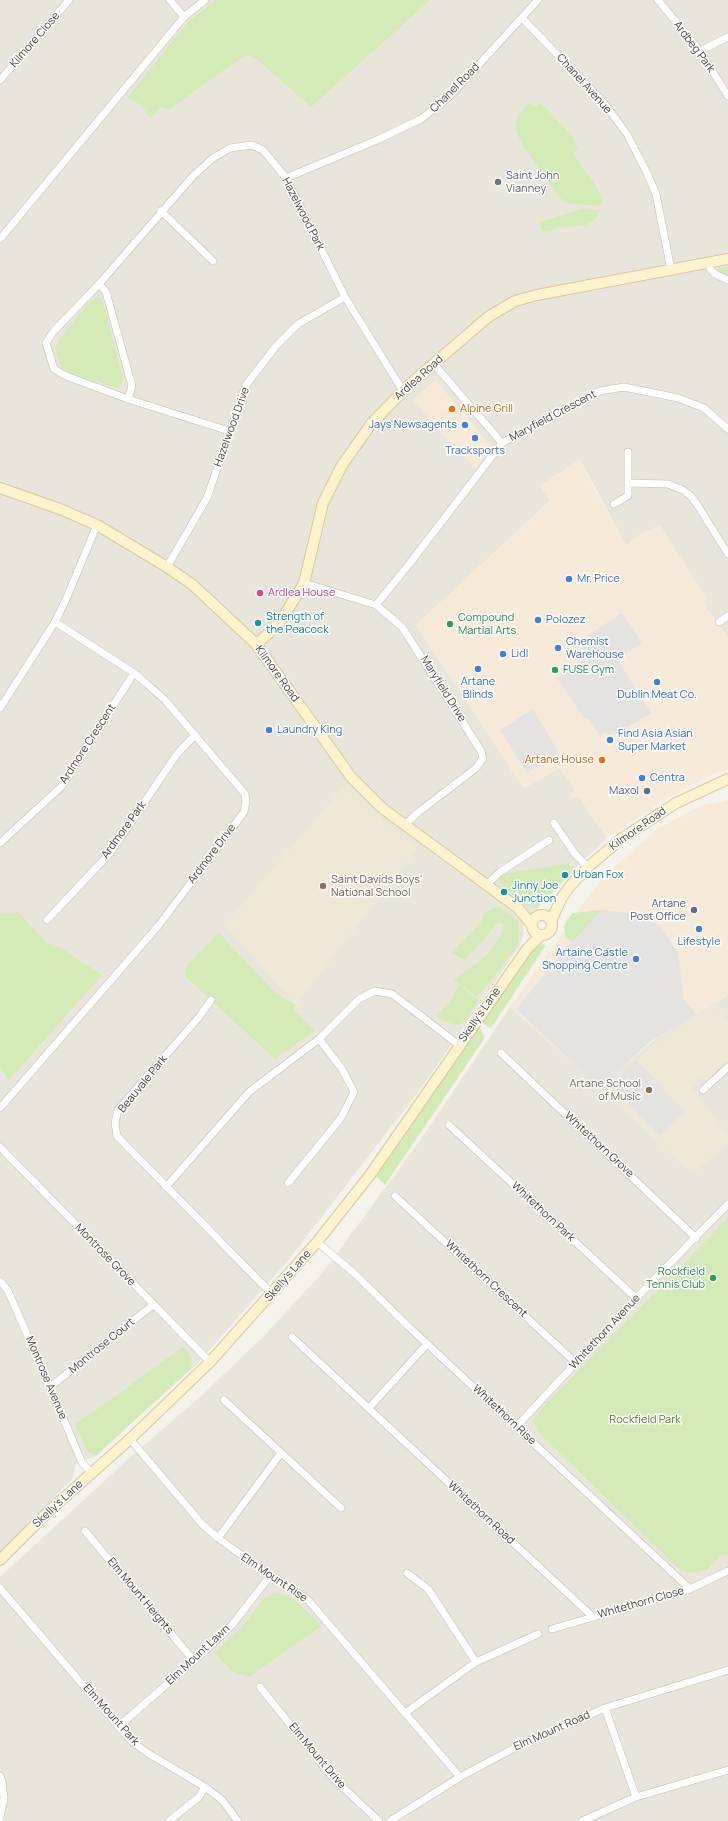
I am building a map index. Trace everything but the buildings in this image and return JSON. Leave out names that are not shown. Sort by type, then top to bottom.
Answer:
[{"type":"street","name":"Kilmore Close","points":[[0,80],[69,0]]},
{"type":"street","points":[[170,0],[184,17]]},
{"type":"street","points":[[0,239],[184,17],[205,0]]},
{"type":"street","name":"Chanel Road","points":[[286,178],[377,140],[422,119],[450,96],[538,0]]},
{"type":"street","name":"Ardbeg Park","points":[[658,0],[700,51],[728,96]]},
{"type":"street","name":"Chanel Avenue","points":[[522,18],[604,103],[627,134],[656,194],[671,270]]},
{"type":"street","points":[[700,51],[728,36]]},
{"type":"street","name":"Hazelwood Park","points":[[229,431],[128,399],[66,376],[54,369],[46,343],[53,332],[99,284],[161,211],[209,162],[230,148],[252,145],[263,150],[286,178],[345,297],[403,391]]},
{"type":"street","points":[[161,211],[213,261]]},
{"type":"street","name":"Ardlea Road","points":[[256,644],[282,619],[304,583],[324,503],[341,467],[371,424],[403,391],[488,317],[516,301],[577,286],[728,259]]},
{"type":"street","points":[[708,263],[711,270],[715,274],[728,280]]},
{"type":"street","points":[[99,284],[106,292],[132,386],[128,399]]},
{"type":"street","name":"Hazelwood Drive","points":[[166,566],[207,498],[246,385],[276,346],[298,324],[345,297]]},
{"type":"street","points":[[434,364],[502,443]]},
{"type":"street","name":"Maryfield Crescent","points":[[376,605],[502,443],[600,391],[624,388],[678,398],[704,408],[728,429]]},
{"type":"street","points":[[614,504],[628,496],[628,452]]},
{"type":"street","points":[[628,483],[668,484],[683,490],[691,496],[728,554]]},
{"type":"street","name":"Kilmore Road","points":[[0,488],[60,509],[97,525],[166,566],[193,585],[256,644],[351,777],[382,808],[518,908],[532,926]]},
{"type":"street","points":[[0,708],[55,622],[97,525]]},
{"type":"street","name":"Maryfield Drive","points":[[304,583],[376,605],[402,627],[483,754],[482,761],[476,768],[416,814],[405,825]]},
{"type":"street","points":[[719,622],[728,616]]},
{"type":"street","name":"Ardmore Drive","points":[[0,1108],[159,925],[244,812],[246,801],[245,794],[165,700],[134,673],[55,622]]},
{"type":"street","name":"Ardmore Crescent","points":[[0,843],[61,786],[134,673]]},
{"type":"street","name":"Ardmore Park","points":[[47,920],[110,853],[177,754],[195,735]]},
{"type":"street","name":"Kilmore Road","points":[[518,908],[540,915],[562,896],[588,867],[621,839],[662,812],[700,791],[728,779]]},
{"type":"street","points":[[554,823],[575,854],[588,867]]},
{"type":"street","points":[[486,885],[500,872],[549,840]]},
{"type":"street","name":"Kilmore Road","points":[[551,922],[562,896]]},
{"type":"street","points":[[540,915],[548,917],[551,922],[550,930],[541,935],[535,932],[532,926],[534,918],[540,915]]},
{"type":"street","name":"Skelly's Lane","points":[[527,949],[532,926]]},
{"type":"street","name":"Skelly's Lane","points":[[0,1560],[49,1512],[130,1439],[210,1362],[272,1294],[317,1242],[370,1174],[527,949],[541,935]]},
{"type":"street","points":[[166,1187],[249,1092],[319,1039],[359,999],[375,991],[392,994],[459,1046]]},
{"type":"street","name":"Beauvale Park","points":[[211,1000],[200,1017],[118,1110],[115,1123],[118,1136],[166,1187],[272,1294]]},
{"type":"street","points":[[288,1183],[341,1118],[351,1101],[354,1092],[342,1069],[319,1039]]},
{"type":"street","name":"Whitethorn Grove","points":[[501,1053],[696,1238]]},
{"type":"street","points":[[703,1090],[728,1068]]},
{"type":"street","name":"Whitethorn Park","points":[[449,1124],[637,1300]]},
{"type":"street","name":"Montrose Grove","points":[[0,1147],[210,1362]]},
{"type":"street","name":"Whitethorn Crescent","points":[[395,1196],[576,1363]]},
{"type":"street","name":"Whitethorn Avenue","points":[[517,1426],[728,1204]]},
{"type":"street","name":"Whitethorn Rise","points":[[317,1242],[354,1273],[427,1344],[517,1426],[690,1589]]},
{"type":"street","name":"Montrose Avenue","points":[[0,1281],[8,1291],[82,1463],[92,1473]]},
{"type":"street","name":"Montrose Court","points":[[50,1387],[153,1305]]},
{"type":"street","name":"Whitethorn Road","points":[[292,1337],[593,1617]]},
{"type":"street","points":[[369,1408],[427,1344]]},
{"type":"street","points":[[224,1400],[341,1508]]},
{"type":"street","name":"Elm Mount Rise","points":[[130,1439],[202,1524],[218,1538],[270,1576],[283,1582],[308,1600],[460,1777]]},
{"type":"street","points":[[218,1538],[281,1453]]},
{"type":"street","name":"Elm Mount Heights","points":[[85,1531],[194,1660]]},
{"type":"street","name":"Whitethorn Close","points":[[552,1630],[690,1589],[728,1571]]},
{"type":"street","points":[[407,1573],[428,1589],[476,1662]]},
{"type":"street","name":"Elm Mount Lawn","points":[[119,1726],[194,1660],[232,1624],[270,1576]]},
{"type":"street","name":"Elm Mount Park","points":[[0,1588],[130,1740],[146,1752],[205,1787],[222,1800],[238,1821]]},
{"type":"street","points":[[405,1713],[476,1662],[538,1634]]},
{"type":"street","name":"Elm Mount Road","points":[[390,1821],[460,1777],[520,1744],[606,1708],[728,1670]]},
{"type":"street","name":"Elm Mount Drive","points":[[260,1687],[334,1779],[379,1821]]},
{"type":"street","points":[[606,1708],[636,1797]]},
{"type":"street","points":[[582,1821],[636,1797],[728,1770]]},
{"type":"street","points":[[0,1776],[4,1798],[0,1818]]},
{"type":"street","points":[[169,1821],[198,1798],[205,1787]]},
{"type":"shaded area","points":[[0,0],[728,0],[728,637],[703,604],[642,533],[626,545],[580,459],[540,486],[550,501],[416,625],[524,788],[560,768],[575,790],[571,794],[573,798],[578,796],[607,838],[555,887],[523,927],[524,933],[520,945],[418,1092],[290,1258],[198,1363],[95,1457],[77,1462],[72,1479],[0,1553]]},
{"type":"shaded area","points":[[436,380],[490,445],[487,454],[476,468],[456,449],[412,400]]},
{"type":"shaded area","points":[[580,459],[593,486],[626,545],[642,533],[660,525],[706,597],[703,604],[728,637],[728,770],[717,772],[670,796],[607,838],[578,796],[573,798],[570,794],[575,790],[560,768],[523,788],[416,625],[550,502],[540,486]]},
{"type":"shaded area","points":[[622,613],[642,643],[617,659],[651,713],[614,735],[613,733],[609,736],[606,732],[600,736],[588,718],[585,719],[557,678],[581,661],[584,638]]},
{"type":"shaded area","points":[[533,709],[559,753],[527,773],[500,730]]},
{"type":"shaded area","name":"Saint Davids Boys' National School","points":[[345,785],[374,812],[418,848],[296,1005],[224,925]]},
{"type":"shaded area","name":"Artaine Castle Shopping Centre","points":[[728,800],[728,995],[651,1041],[600,1088],[510,1007],[601,879],[658,828],[701,806]]},
{"type":"shaded area","points":[[602,910],[639,914],[658,924],[678,953],[684,1000],[697,1015],[650,1042],[600,1089],[516,1009],[566,948]]},
{"type":"shaded area","points":[[728,995],[728,1821],[0,1821],[0,1577],[127,1460],[201,1396],[263,1337],[324,1271],[421,1139],[510,1007],[600,1088],[652,1042]]},
{"type":"shaded area","name":"Artane School of Music","points":[[714,1004],[728,1021],[728,1064],[708,1082],[702,1077],[692,1088],[728,1135],[728,1145],[692,1174],[603,1092],[654,1043]]},
{"type":"shaded area","points":[[636,1061],[659,1083],[659,1085],[685,1112],[659,1136],[611,1085]]},
{"type":"green space","points":[[216,0],[430,0],[311,107],[254,57],[245,55],[168,110],[161,107],[150,118],[142,106],[128,97],[187,23]]},
{"type":"green space","points":[[529,103],[535,106],[541,103],[572,136],[578,150],[573,152],[582,168],[592,179],[600,193],[602,203],[599,206],[564,203],[522,144],[516,131],[516,118]]},
{"type":"green space","points":[[581,209],[598,210],[598,215],[595,220],[586,225],[558,227],[548,232],[543,231],[540,227],[540,222]]},
{"type":"green space","points":[[728,267],[728,276],[717,270],[717,269]]},
{"type":"green space","points":[[97,297],[101,299],[105,308],[122,376],[123,383],[121,387],[117,388],[71,373],[61,367],[55,349],[59,340],[90,301]]},
{"type":"green space","points":[[569,863],[572,872],[537,908],[525,905],[503,886],[499,880],[502,874]]},
{"type":"green space","points":[[498,906],[518,921],[519,933],[517,947],[482,992],[476,996],[454,980],[488,954],[501,936],[504,925],[498,922],[481,943],[464,960],[452,952],[481,922],[484,913]]},
{"type":"green space","points":[[602,910],[572,943],[565,936],[564,926],[572,913]]},
{"type":"green space","points":[[18,912],[46,942],[60,947],[102,975],[9,1080],[0,1069],[0,914]]},
{"type":"green space","points":[[219,933],[275,993],[296,1005],[293,1009],[315,1031],[275,1059],[185,976],[187,965]]},
{"type":"green space","points":[[541,944],[546,945],[491,1028],[482,1023],[528,954]]},
{"type":"green space","points":[[459,985],[479,1000],[462,1024],[456,1025],[446,1022],[436,1016],[450,1001]]},
{"type":"green space","points":[[477,1028],[480,1028],[484,1039],[385,1185],[376,1176],[422,1111]]},
{"type":"green space","name":"Rockfield Park","points":[[728,1218],[728,1554],[721,1555],[708,1569],[693,1573],[680,1570],[537,1431],[534,1420],[541,1409]]},
{"type":"green space","points":[[183,1347],[190,1355],[192,1367],[96,1455],[88,1452],[75,1425]]},
{"type":"green space","points":[[276,1593],[287,1596],[298,1603],[321,1626],[249,1677],[232,1671],[214,1653],[243,1626],[263,1599]]},
{"type":"place","name":"Saint John Vianney","points":[[498,182]]},
{"type":"place","name":"Alpine Grill","points":[[452,409]]},
{"type":"place","name":"Jays Newsagents","points":[[465,425]]},
{"type":"place","name":"Tracksports","points":[[475,438]]},
{"type":"place","name":"Mr. Price","points":[[569,579]]},
{"type":"place","name":"Ardlea House","points":[[260,593]]},
{"type":"place","name":"Polozez","points":[[538,620]]},
{"type":"place","name":"Strength of the Peacock","points":[[258,623]]},
{"type":"place","name":"Compound Martial Arts","points":[[450,624]]},
{"type":"place","name":"Chemist Warehouse","points":[[558,648]]},
{"type":"place","name":"Lidl","points":[[503,654]]},
{"type":"place","name":"Artane Blinds","points":[[478,669]]},
{"type":"place","name":"FUSE Gym","points":[[555,670]]},
{"type":"place","name":"Dublin Meat Co.","points":[[657,682]]},
{"type":"place","name":"Laundry King","points":[[269,730]]},
{"type":"place","name":"Find Asia Asian Super Market","points":[[610,740]]},
{"type":"place","name":"Artane House","points":[[602,760]]},
{"type":"place","name":"Centra","points":[[642,778]]},
{"type":"place","name":"Maxol","points":[[647,791]]},
{"type":"place","name":"Urban Fox","points":[[565,875]]},
{"type":"place","name":"Saint Davids Boys' National School","points":[[323,886]]},
{"type":"place","name":"Jinny Joe Junction","points":[[504,892]]},
{"type":"place","name":"Artane Post Office","points":[[694,910]]},
{"type":"place","name":"Lifestyle","points":[[699,929]]},
{"type":"place","name":"Artaine Castle Shopping Centre","points":[[636,959]]},
{"type":"place","name":"Artane School of Music","points":[[649,1090]]},
{"type":"place","name":"Rockfield Tennis Club","points":[[713,1278]]}]
